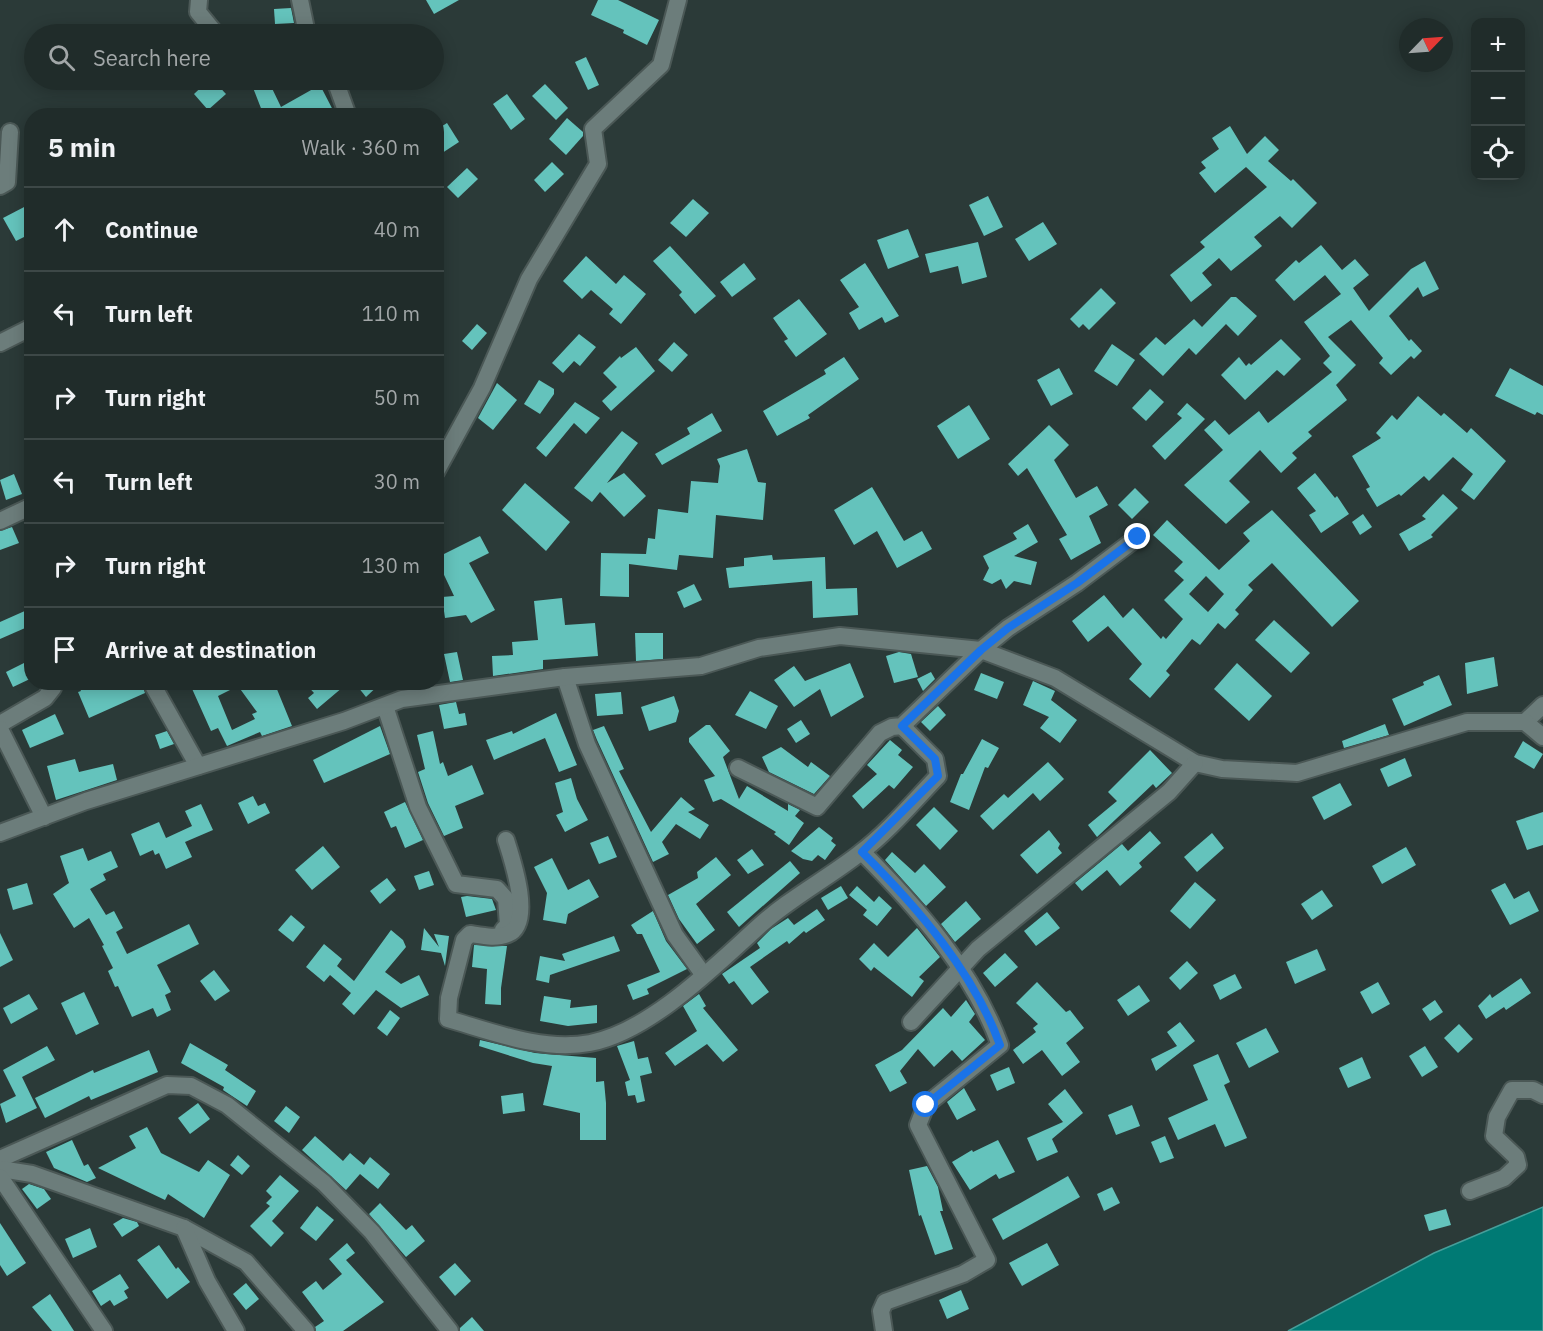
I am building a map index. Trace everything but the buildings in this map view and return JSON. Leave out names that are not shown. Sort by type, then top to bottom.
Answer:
[{"type":"street","points":[[199,0],[198,12],[208,24]]},
{"type":"street","points":[[300,0],[305,24]]},
{"type":"street","points":[[444,457],[482,388],[529,279],[598,164],[593,129],[661,65],[678,0]]},
{"type":"street","points":[[339,90],[345,108]]},
{"type":"street","points":[[0,186],[7,182],[10,132]]},
{"type":"street","points":[[0,344],[24,331]]},
{"type":"street","points":[[0,521],[24,510]]},
{"type":"street","points":[[738,768],[818,807],[880,733],[892,727],[902,726],[981,650],[1008,628],[1077,583],[1138,537]]},
{"type":"street","points":[[0,833],[198,766],[344,721],[402,699],[565,677],[701,666],[759,648],[840,636],[981,650],[1055,678],[1195,763],[1222,769],[1297,773],[1467,722],[1525,722],[1543,737]]},
{"type":"street","points":[[565,677],[587,744],[675,935],[704,974]]},
{"type":"street","points":[[0,724],[45,698],[51,690]]},
{"type":"street","points":[[155,690],[198,766]]},
{"type":"street","points":[[402,699],[407,690]]},
{"type":"street","points":[[385,705],[418,807],[456,884],[497,889],[506,899],[508,925],[496,938]]},
{"type":"street","points":[[1525,722],[1543,705]]},
{"type":"street","points":[[506,840],[520,884],[518,923],[511,933],[496,938],[470,934],[464,940],[449,998],[448,1019],[519,1039],[566,1045],[592,1043],[633,1027],[683,994],[704,974],[733,953],[758,927],[862,852],[938,776],[935,759],[902,726]]},
{"type":"street","points":[[0,729],[44,817]]},
{"type":"street","points":[[911,1022],[978,949],[1169,792],[1195,763]]},
{"type":"street","points":[[862,852],[942,941],[993,1026],[1000,1045],[926,1105],[918,1125],[987,1260],[963,1274],[885,1302],[881,1311],[884,1331]]},
{"type":"street","points":[[0,1159],[167,1085],[191,1086],[226,1105],[324,1183],[372,1233],[450,1331]]},
{"type":"street","points":[[1470,1191],[1504,1178],[1518,1165],[1516,1157],[1494,1136],[1497,1117],[1512,1090],[1533,1090],[1543,1095]]},
{"type":"street","points":[[0,1169],[32,1174],[184,1228],[246,1262],[306,1331]]},
{"type":"street","points":[[0,1177],[104,1331]]},
{"type":"street","points":[[184,1228],[207,1281],[236,1331]]},
{"type":"water","points":[[1543,1207],[1543,1331],[1288,1331],[1434,1253]]},
{"type":"route","points":[[926,1105],[1000,1045],[993,1026],[942,941],[862,852],[938,776],[935,759],[902,726],[981,650],[1008,628],[1077,583],[1138,537]]}]
